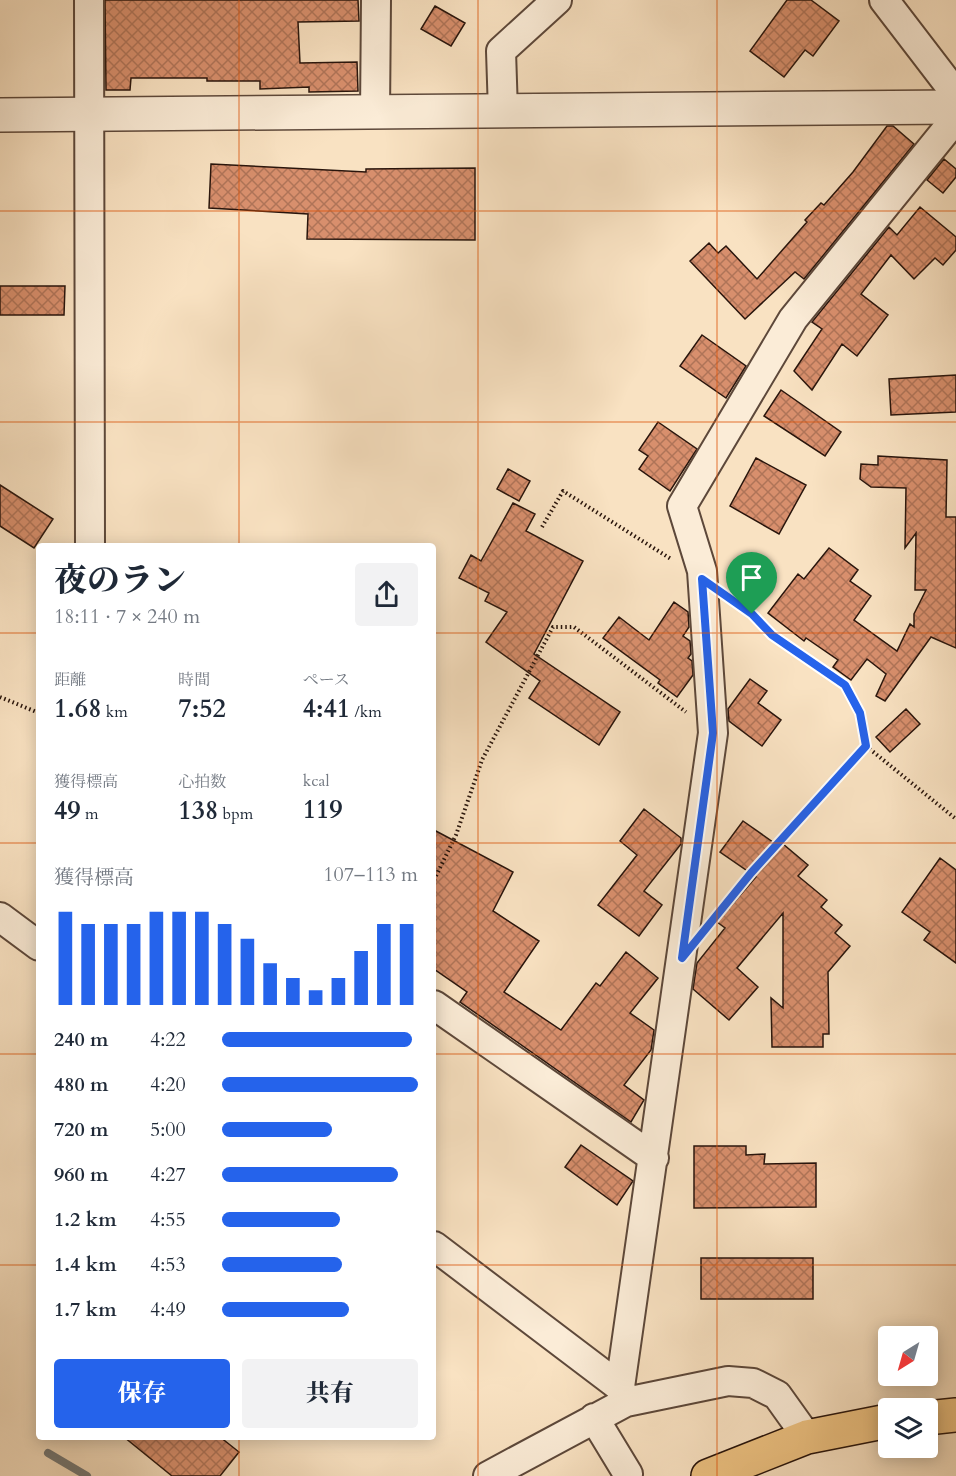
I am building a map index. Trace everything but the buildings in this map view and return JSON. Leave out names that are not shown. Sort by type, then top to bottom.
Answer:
[{"type":"highway","points":[[938,1417],[956,1415]]},
{"type":"highway","points":[[708,1476],[807,1437],[878,1423]]},
{"type":"street","points":[[90,0],[90,543]]},
{"type":"street","points":[[375,113],[376,0]]},
{"type":"street","points":[[503,111],[501,51],[557,0]]},
{"type":"street","points":[[884,0],[956,94]]},
{"type":"street","points":[[0,115],[956,107]]},
{"type":"street","points":[[623,1395],[713,733],[702,579],[682,506],[793,319],[956,118]]},
{"type":"street","points":[[0,916],[36,944]]},
{"type":"street","points":[[436,1006],[654,1158]]},
{"type":"street","points":[[436,1248],[623,1395]]},
{"type":"street","points":[[488,1476],[594,1418],[623,1395],[728,1381],[753,1383],[777,1395],[807,1437]]},
{"type":"street","points":[[594,1418],[628,1474]]},
{"type":"path","points":[[542,527],[563,491],[702,579],[752,614],[772,635],[845,685],[860,713],[866,746],[956,819]]},
{"type":"path","points":[[436,876],[456,835],[482,760],[553,627],[574,627],[713,733]]},
{"type":"path","points":[[0,697],[36,712]]},
{"type":"path","points":[[709,924],[751,873],[866,746]]},
{"type":"waterway","points":[[48,1453],[87,1476]]},
{"type":"route","points":[[702,579],[752,614],[772,635],[845,685],[860,713],[866,746],[751,873],[682,958],[713,733],[702,579]]}]
